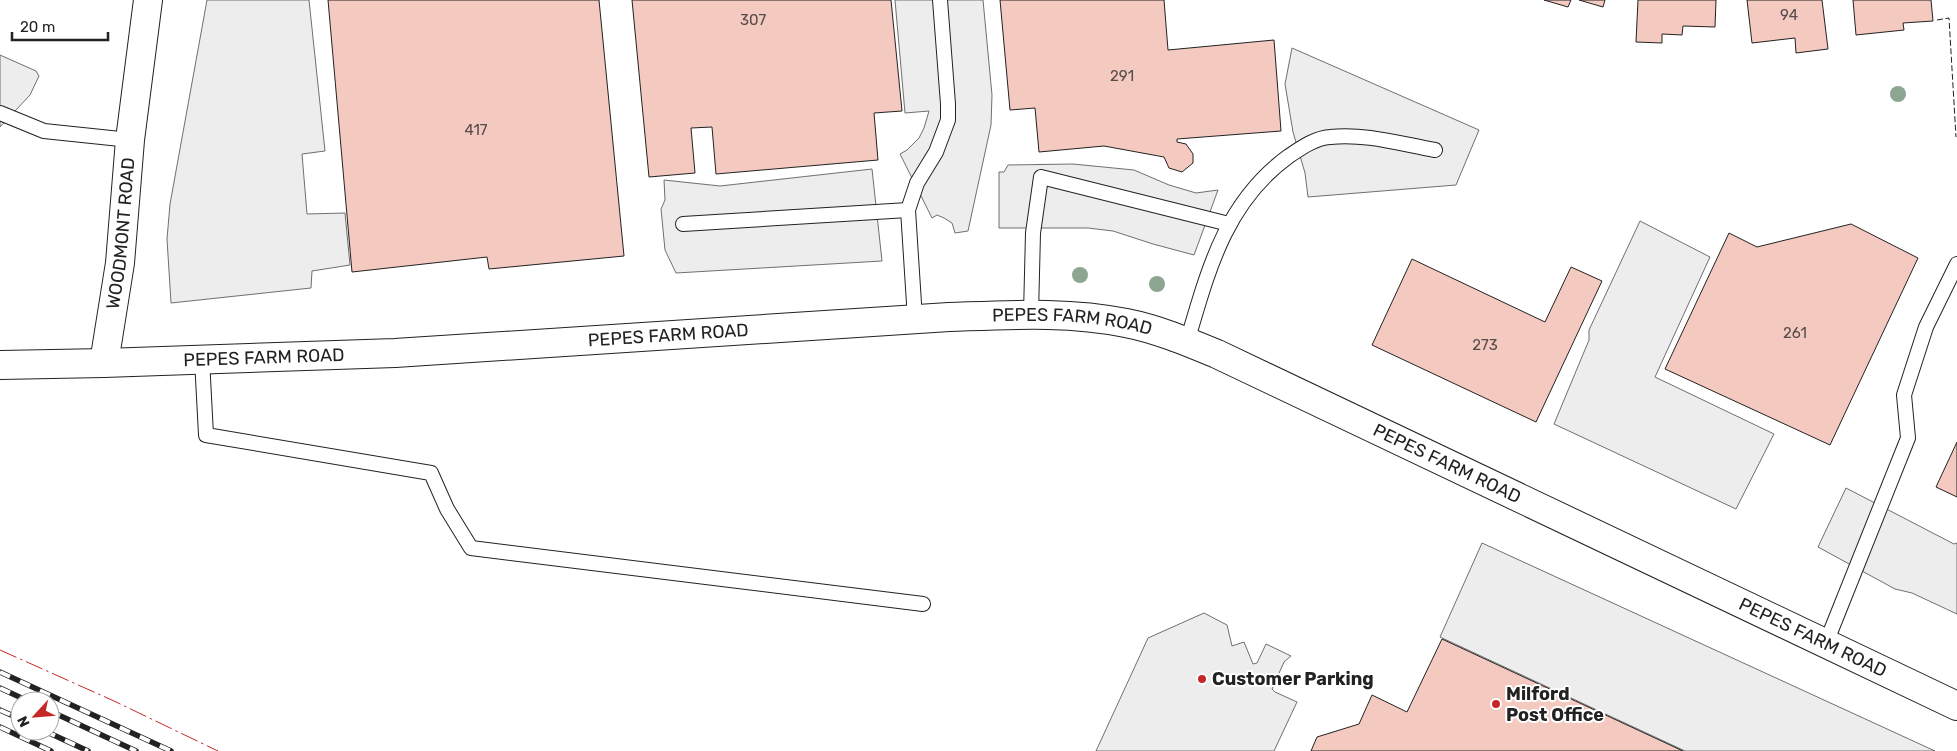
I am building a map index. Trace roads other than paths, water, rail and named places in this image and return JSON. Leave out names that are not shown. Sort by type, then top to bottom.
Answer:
[{"type":"street","name":"WOODMONT ROAD","points":[[104,363],[120,263],[130,140],[148,0]]},
{"type":"street","name":"PEPES FARM ROAD","points":[[104,363],[395,353],[915,319],[1031,314],[1127,323],[1187,342],[1217,354],[1337,412],[1440,458],[1957,706]]},
{"type":"street","points":[[0,365],[104,363]]},
{"type":"lane","points":[[915,319],[908,210],[917,183],[936,152],[948,120],[940,0]]},
{"type":"lane","points":[[0,113],[44,131],[130,140]]},
{"type":"lane","points":[[1187,342],[1211,263],[1229,224],[1253,188],[1279,163],[1304,146],[1328,137],[1358,136],[1435,150]]},
{"type":"lane","points":[[1031,314],[1033,233],[1041,178],[1229,224]]},
{"type":"lane","points":[[683,224],[908,210]]},
{"type":"lane","points":[[1826,644],[1908,438],[1904,395],[1926,328],[1957,264]]},
{"type":"lane","points":[[202,359],[206,435],[431,473],[447,509],[471,548],[923,604]]},
{"type":"railway","points":[[0,672],[171,751]]},
{"type":"railway","points":[[0,688],[10,693]]},
{"type":"railway","points":[[0,710],[10,714]]},
{"type":"railway","points":[[60,716],[136,751]]},
{"type":"railway","points":[[0,727],[51,751]]},
{"type":"railway","points":[[60,738],[88,751]]},
{"type":"place","name":"Customer Parking","points":[[1202,679]]},
{"type":"place","name":"Milford Post Office","points":[[1496,704]]}]
